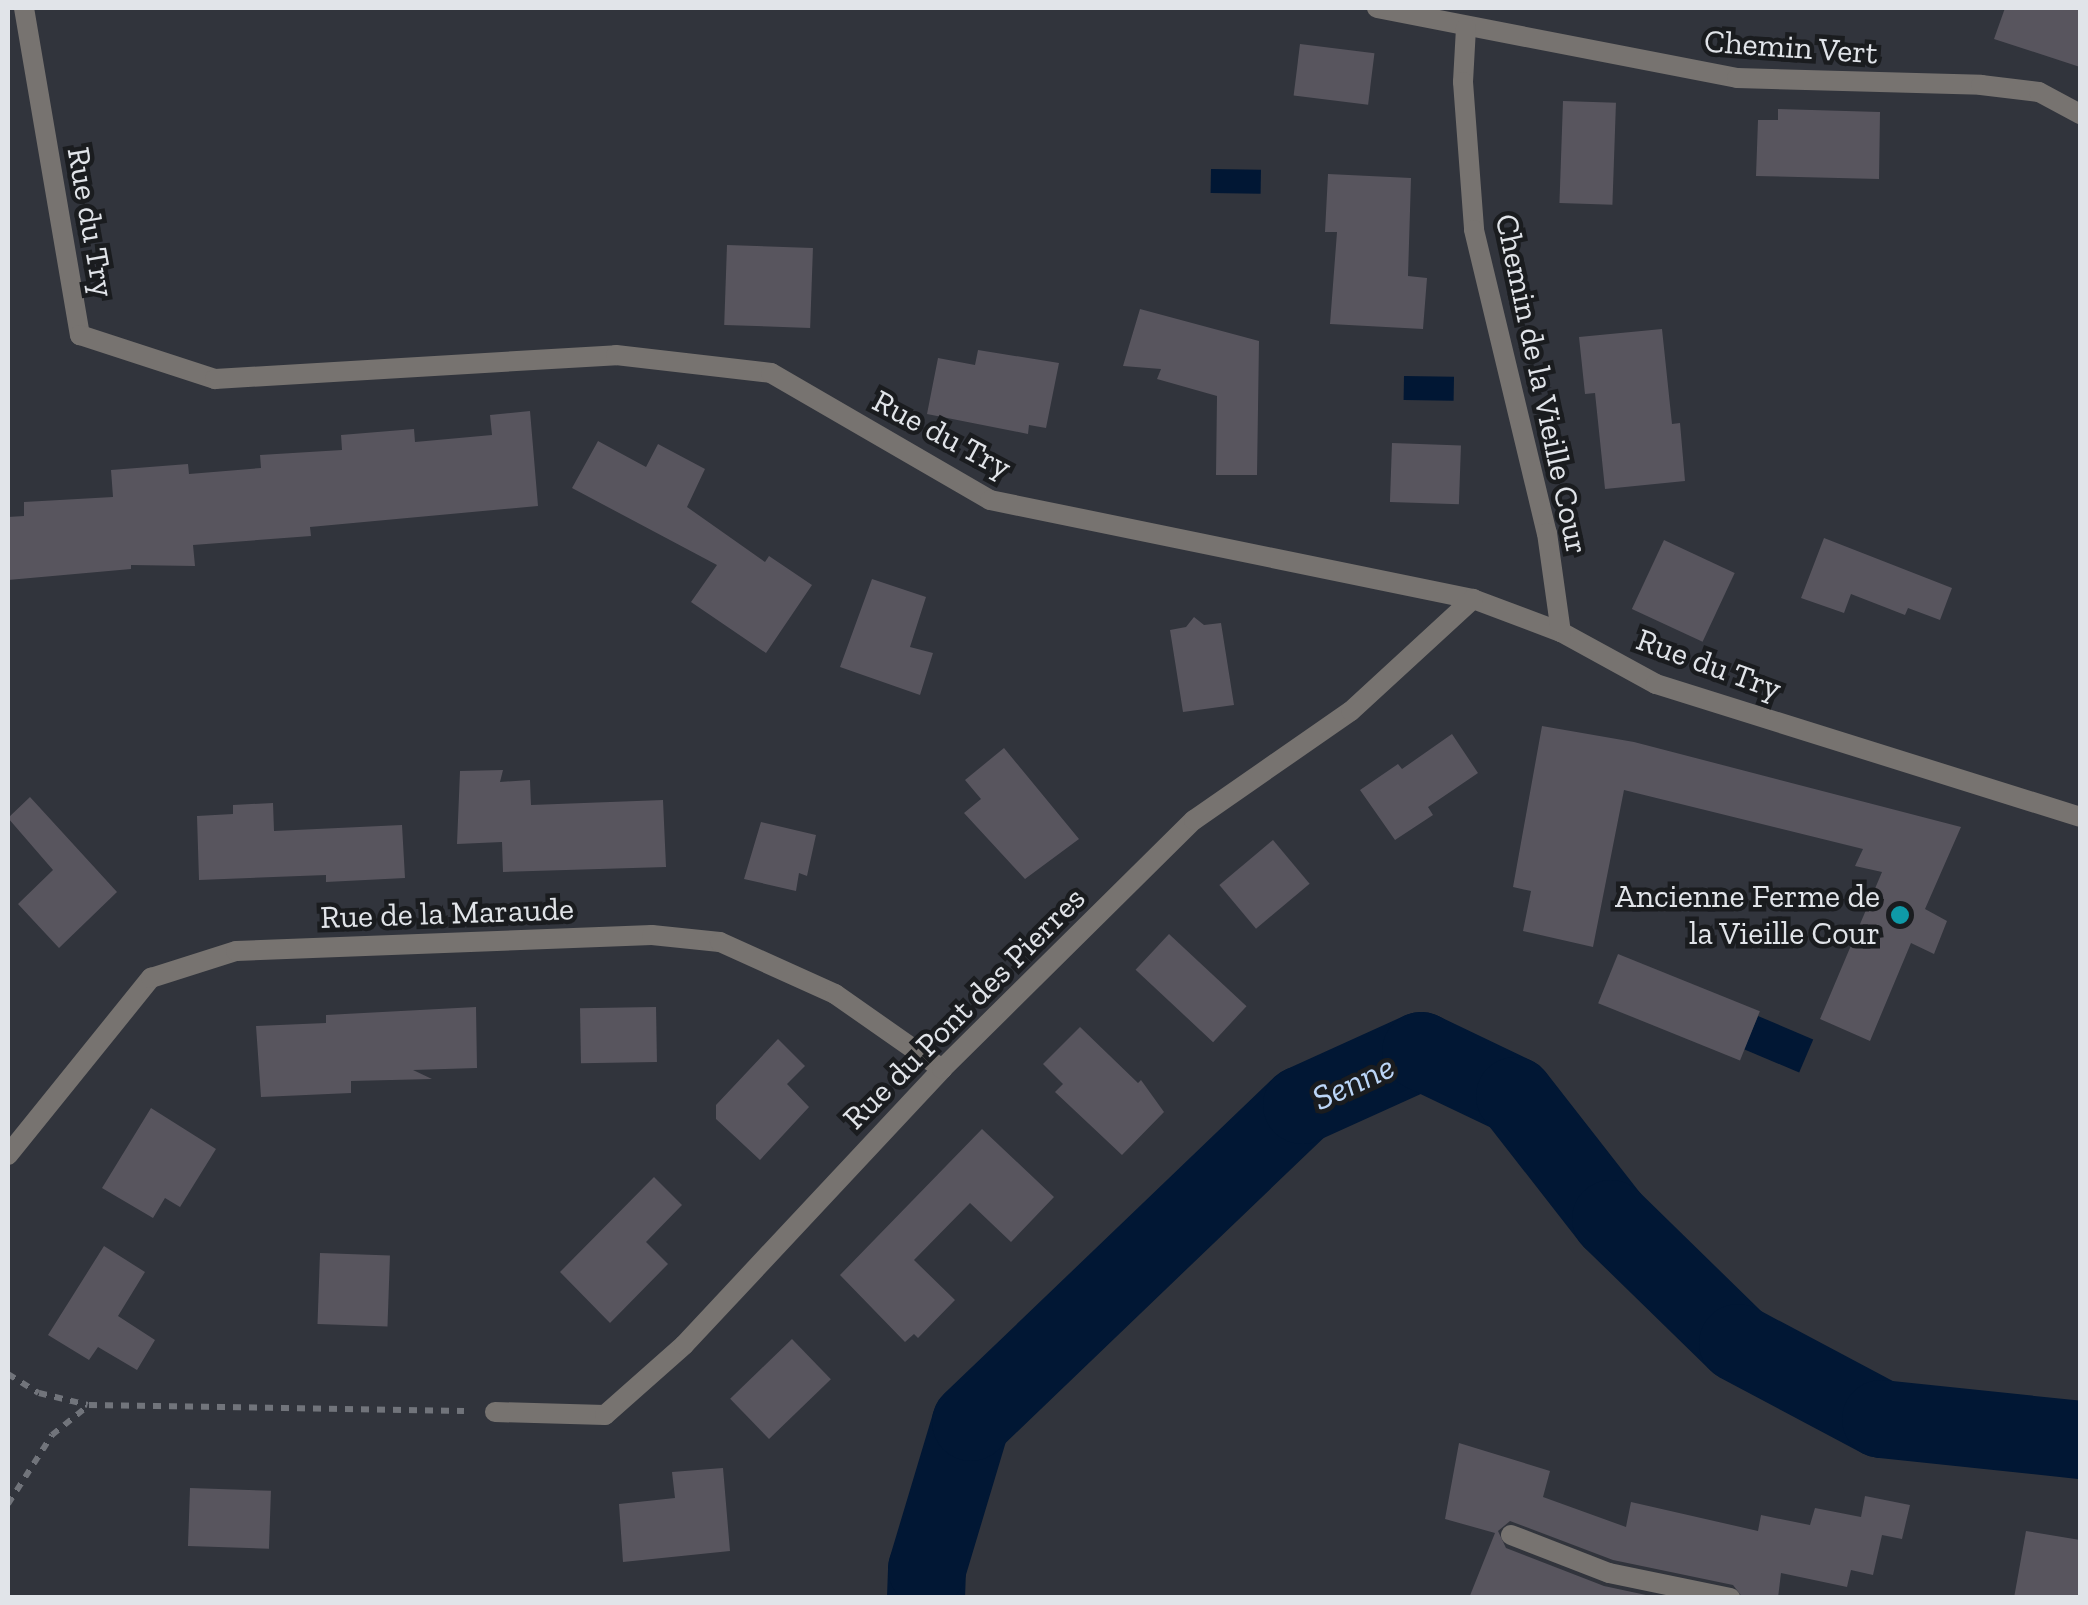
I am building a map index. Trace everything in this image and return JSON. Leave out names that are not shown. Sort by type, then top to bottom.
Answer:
[{"type":"street","name":"Rue du Try","points":[[24,8],[80,335],[216,379],[616,355],[771,373],[990,500],[1473,599],[1561,632],[1656,684],[2080,818]]},
{"type":"street","name":"Chemin Vert","points":[[1377,8],[1737,78],[1982,86],[2038,92],[2080,114]]},
{"type":"street","name":"Chemin de la Vieille Cour","points":[[1466,28],[1463,82],[1474,230],[1547,533],[1561,632]]},
{"type":"street","name":"Rue du Pont des Pierres","points":[[495,1412],[605,1415],[684,1346],[942,1068],[1194,820],[1351,711],[1473,599]]},
{"type":"street","name":"Rue de la Maraude","points":[[8,1155],[150,978],[236,951],[652,935],[720,942],[836,994],[942,1068]]},
{"type":"street","points":[[1512,1534],[1609,1573],[1730,1598]]},
{"type":"path","points":[[8,1374],[39,1393],[89,1406],[495,1412]]},
{"type":"path","points":[[8,1504],[52,1434],[89,1406]]},
{"type":"water","points":[[1211,169],[1261,170],[1261,194],[1211,193]]},
{"type":"water","points":[[1404,376],[1454,377],[1454,401],[1404,400]]},
{"type":"water","points":[[1758,1016],[1813,1039],[1799,1073],[1744,1049]]},
{"type":"building","points":[[2005,8],[2080,8],[2080,67],[1994,39]]},
{"type":"building","points":[[1300,44],[1374,53],[1368,105],[1294,96]]},
{"type":"building","points":[[1563,101],[1616,103],[1612,205],[1559,203]]},
{"type":"building","points":[[1778,109],[1880,112],[1879,179],[1756,176],[1758,120],[1778,120]]},
{"type":"building","points":[[1328,174],[1411,178],[1408,276],[1427,278],[1423,329],[1330,324],[1337,232],[1325,232]]},
{"type":"building","points":[[727,245],[813,248],[810,328],[724,325]]},
{"type":"building","points":[[1140,309],[1259,341],[1257,475],[1216,475],[1217,396],[1157,379],[1161,369],[1123,366]]},
{"type":"building","points":[[1662,329],[1672,424],[1680,423],[1685,481],[1605,489],[1595,393],[1585,394],[1579,337]]},
{"type":"building","points":[[978,350],[1059,363],[1046,428],[1029,425],[1028,434],[927,414],[938,358],[975,365]]},
{"type":"building","points":[[530,411],[538,506],[310,527],[311,536],[193,545],[195,566],[131,565],[131,569],[8,580],[8,517],[24,516],[24,502],[113,497],[111,470],[188,464],[189,474],[261,468],[260,455],[342,450],[341,435],[414,429],[415,442],[492,435],[490,415]]},
{"type":"building","points":[[598,441],[646,467],[658,444],[705,469],[687,507],[765,562],[769,556],[812,585],[766,653],[691,602],[717,565],[572,488]]},
{"type":"building","points":[[1392,443],[1461,445],[1459,504],[1390,502]]},
{"type":"building","points":[[1824,538],[1952,588],[1940,620],[1908,608],[1905,615],[1851,594],[1844,613],[1801,598]]},
{"type":"building","points":[[1664,540],[1735,573],[1703,642],[1632,609]]},
{"type":"building","points":[[872,579],[926,597],[910,647],[933,653],[920,695],[840,667]]},
{"type":"building","points":[[1194,617],[1204,625],[1221,623],[1234,705],[1183,712],[1170,630],[1186,627]]},
{"type":"building","points":[[1542,726],[1634,742],[1961,827],[1925,909],[1947,921],[1934,954],[1911,943],[1870,1041],[1820,1019],[1882,872],[1855,866],[1863,849],[1624,790],[1593,947],[1523,931],[1531,891],[1513,887]]},
{"type":"building","points":[[1452,734],[1478,773],[1428,807],[1433,815],[1395,840],[1360,790],[1398,764],[1402,769]]},
{"type":"building","points":[[1004,748],[1079,839],[1025,879],[964,813],[981,799],[965,780]]},
{"type":"building","points":[[503,770],[500,782],[530,780],[531,805],[663,800],[666,867],[503,872],[502,842],[457,844],[460,771]]},
{"type":"building","points":[[30,797],[117,892],[59,948],[18,904],[53,870],[8,818]]},
{"type":"building","points":[[273,803],[274,831],[402,825],[405,878],[326,882],[326,875],[199,880],[197,816],[233,814],[233,805]]},
{"type":"building","points":[[761,822],[816,835],[807,876],[799,873],[796,891],[744,879]]},
{"type":"building","points":[[1273,840],[1310,884],[1256,929],[1219,885]]},
{"type":"building","points":[[1169,934],[1247,1006],[1213,1042],[1136,970]]},
{"type":"building","points":[[1618,954],[1760,1011],[1740,1060],[1598,1003]]},
{"type":"building","points":[[476,1007],[477,1068],[413,1070],[432,1079],[351,1081],[351,1093],[261,1097],[256,1026],[326,1023],[326,1015]]},
{"type":"building","points":[[656,1007],[657,1062],[581,1063],[580,1008]]},
{"type":"building","points":[[1080,1027],[1138,1083],[1141,1080],[1164,1112],[1122,1155],[1055,1092],[1063,1084],[1043,1064]]},
{"type":"building","points":[[778,1039],[805,1066],[787,1084],[809,1107],[760,1160],[716,1119],[716,1105]]},
{"type":"building","points":[[151,1108],[216,1149],[180,1207],[165,1198],[153,1218],[102,1188]]},
{"type":"building","points":[[982,1129],[1054,1197],[1011,1242],[970,1203],[914,1260],[955,1300],[918,1338],[914,1334],[905,1342],[840,1275]]},
{"type":"building","points":[[654,1177],[682,1205],[646,1242],[668,1264],[610,1323],[560,1272]]},
{"type":"building","points":[[104,1246],[145,1272],[118,1316],[155,1340],[137,1370],[98,1347],[89,1360],[48,1335]]},
{"type":"building","points":[[320,1253],[390,1255],[387,1326],[318,1324]]},
{"type":"building","points":[[792,1339],[831,1379],[769,1439],[730,1399]]},
{"type":"building","points":[[1459,1443],[1550,1471],[1543,1497],[1626,1527],[1631,1502],[1758,1531],[1761,1515],[1810,1525],[1815,1508],[1861,1517],[1865,1496],[1910,1505],[1902,1539],[1882,1535],[1873,1575],[1851,1570],[1847,1587],[1781,1573],[1778,1598],[1743,1598],[1733,1585],[1613,1560],[1510,1521],[1498,1531],[1506,1548],[1604,1586],[1660,1598],[1469,1598],[1495,1533],[1445,1519]]},
{"type":"building","points":[[723,1468],[730,1551],[623,1562],[619,1504],[675,1498],[672,1472]]},
{"type":"building","points":[[190,1488],[271,1491],[269,1549],[188,1546]]},
{"type":"building","points":[[2026,1531],[2080,1540],[2080,1598],[2014,1598]]},
{"type":"waterway","name":"Senne","points":[[926,1598],[927,1569],[971,1422],[1302,1105],[1421,1051],[1515,1096],[1611,1219],[1738,1343],[1881,1419],[2080,1440]]},
{"type":"place","name":"Ancienne Ferme de la Vieille Cour","points":[[1900,915]]}]
